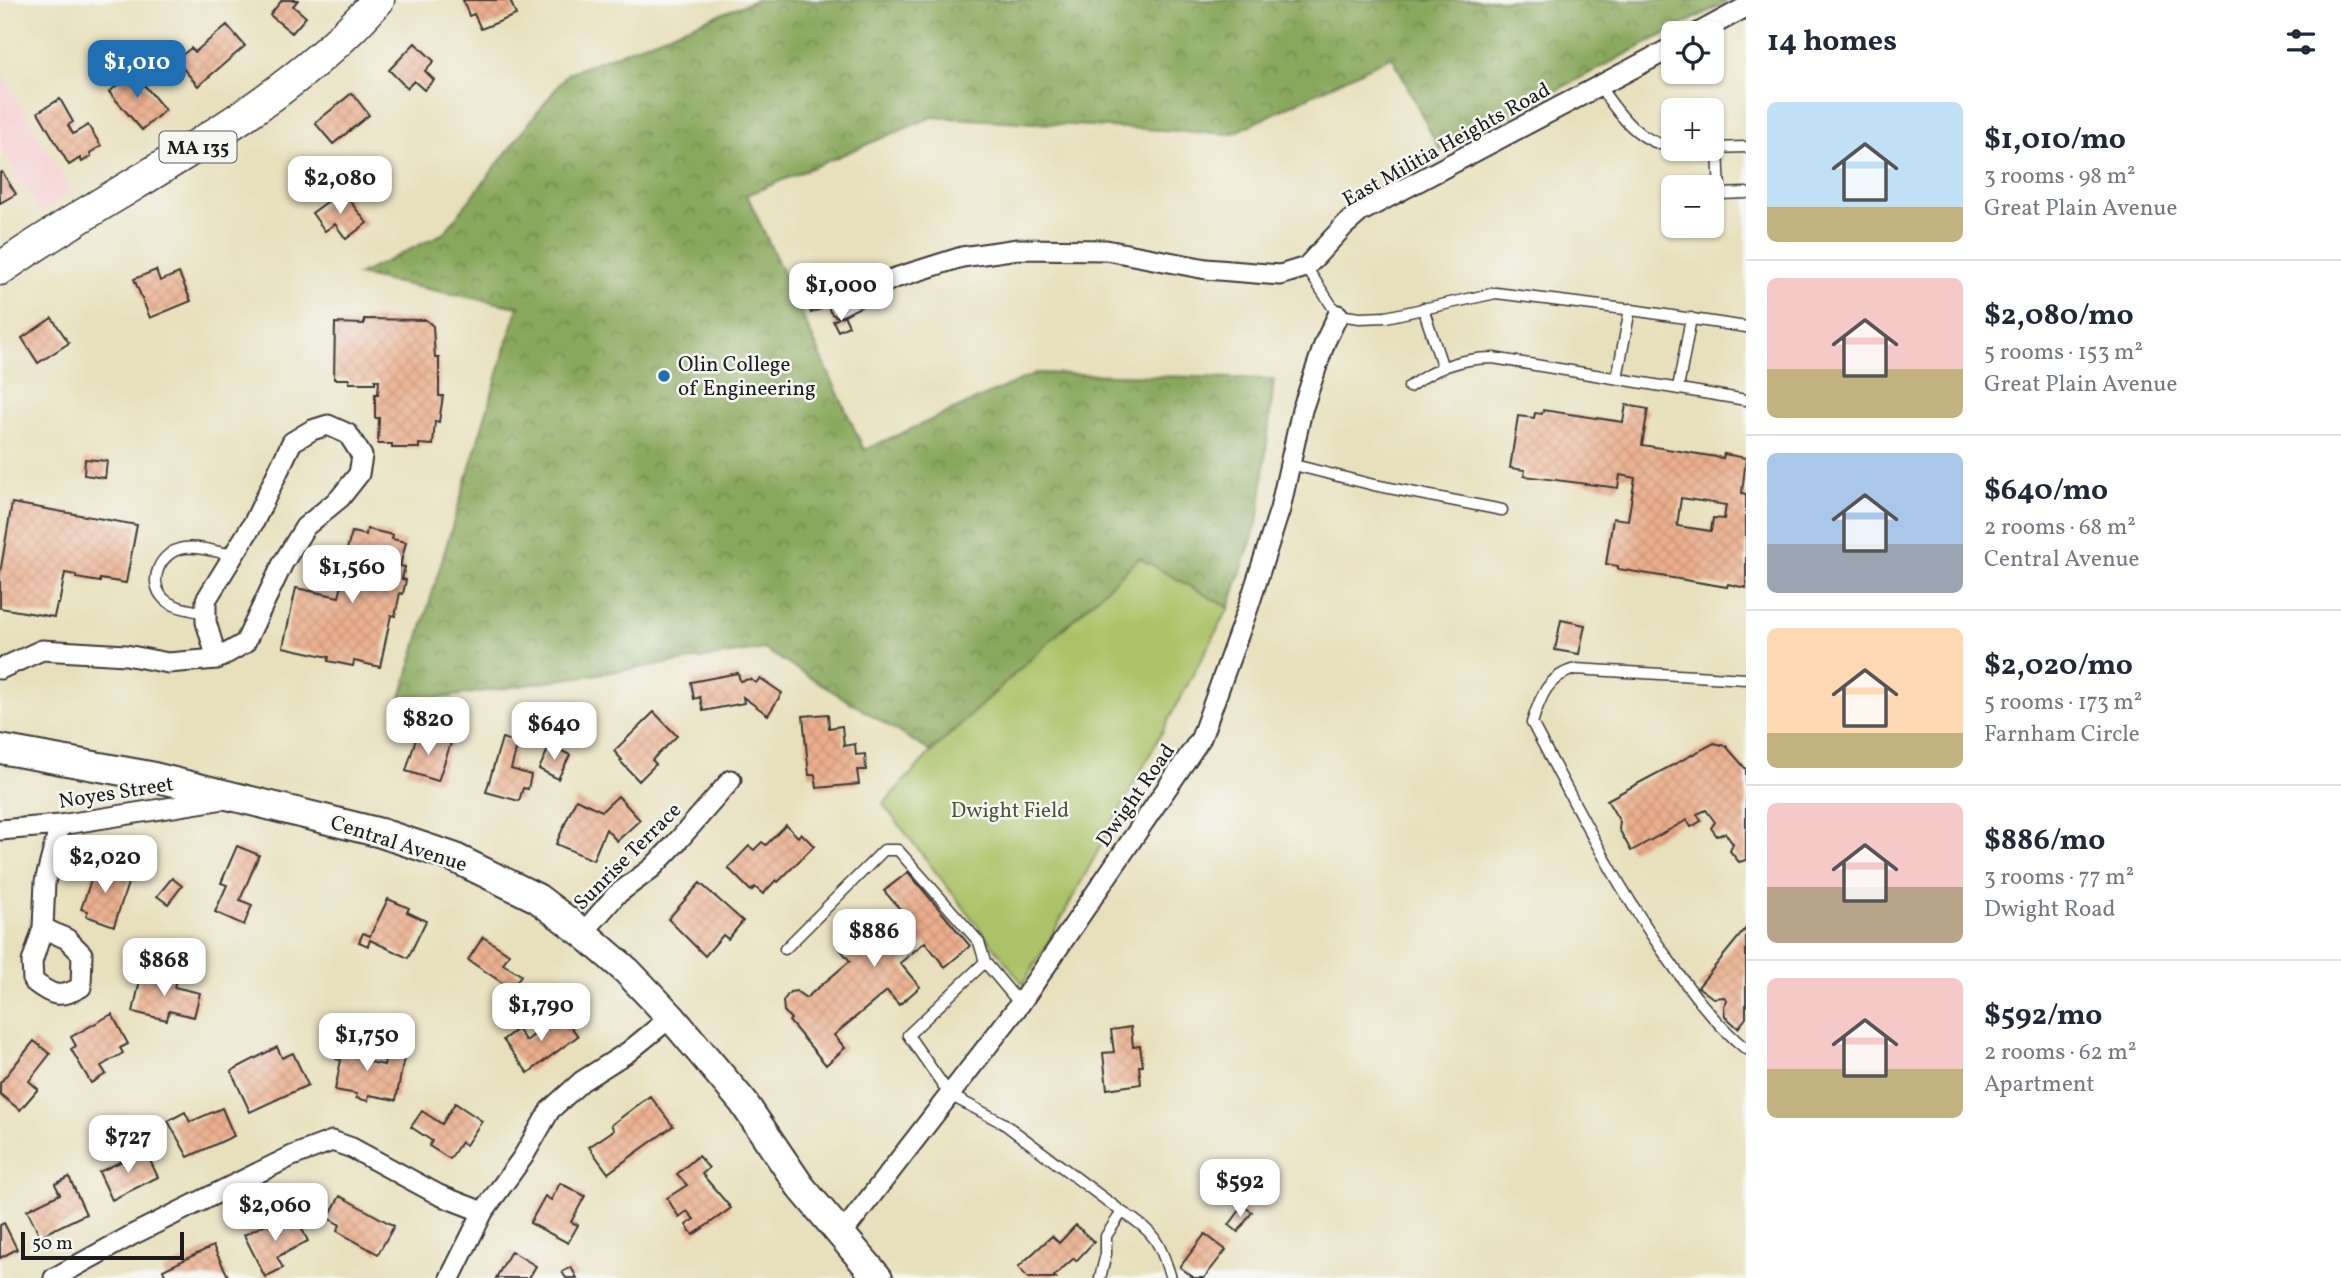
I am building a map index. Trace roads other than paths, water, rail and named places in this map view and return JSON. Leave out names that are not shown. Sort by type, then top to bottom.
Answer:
[{"type":"main road","name":"MA 135","points":[[0,270],[212,138],[288,82],[354,27],[378,0]]},
{"type":"main road","name":"Central Avenue","points":[[0,749],[150,776],[381,832],[453,858],[537,898],[627,971],[671,1017],[743,1102],[800,1186],[878,1278]]},
{"type":"street","points":[[1720,21],[1746,7]]},
{"type":"street","name":"East Militia Heights Road","points":[[1306,267],[1360,212],[1661,53]]},
{"type":"street","points":[[839,306],[892,279],[962,257],[1018,249],[1106,250],[1206,269],[1257,275],[1280,275],[1306,267]]},
{"type":"street","name":"Dwight Road","points":[[841,1235],[1020,1004],[1201,738],[1280,509],[1302,410],[1325,342],[1338,315]]},
{"type":"street","points":[[0,669],[43,650],[126,655],[168,663],[217,659],[245,643],[283,563],[305,527],[340,498],[359,474],[362,456],[348,434],[328,425],[312,430],[292,442],[254,522],[206,600],[206,622],[217,659]]},
{"type":"street","name":"Sunrise Terrace","points":[[583,933],[617,895],[652,868],[676,844],[731,780]]},
{"type":"street","name":"Noyes Street","points":[[0,830],[60,825],[237,797]]},
{"type":"street","points":[[43,928],[45,882],[60,825]]},
{"type":"street","points":[[450,1278],[483,1212],[523,1157],[550,1111],[582,1081],[628,1052],[671,1017]]},
{"type":"street","points":[[54,1278],[134,1234],[292,1156],[332,1142],[352,1148],[439,1195],[483,1212]]},
{"type":"lane","points":[[1599,86],[1634,131],[1661,144]]},
{"type":"lane","points":[[1724,147],[1746,146]]},
{"type":"lane","points":[[1714,161],[1720,194],[1746,193]]},
{"type":"lane","points":[[1306,267],[1338,315],[1386,317],[1496,293],[1630,309],[1746,327]]},
{"type":"lane","points":[[1423,309],[1443,368]]},
{"type":"lane","points":[[1617,378],[1630,309]]},
{"type":"lane","points":[[1678,388],[1691,318]]},
{"type":"lane","points":[[1409,387],[1430,371],[1473,358],[1493,358],[1746,400]]},
{"type":"lane","points":[[1290,464],[1374,485],[1502,510]]},
{"type":"lane","points":[[206,613],[166,601],[158,592],[156,580],[163,558],[184,548],[234,555]]},
{"type":"lane","points":[[1746,679],[1575,669],[1560,673],[1549,685],[1538,704],[1532,723],[1595,844],[1643,923],[1691,992],[1746,1049]]},
{"type":"lane","points":[[785,949],[884,850],[898,850],[979,942],[985,962],[1020,1004]]},
{"type":"lane","points":[[985,962],[908,1035],[950,1095],[1003,1123],[1122,1212],[1146,1226],[1162,1250],[1171,1278]]},
{"type":"lane","points":[[1100,1278],[1106,1254],[1106,1236],[1122,1212]]},
{"type":"place","name":"Olin College of Engineering","points":[[664,376]]},
{"type":"park label","name":"Dwight Field","points":[[1010,810]]}]
